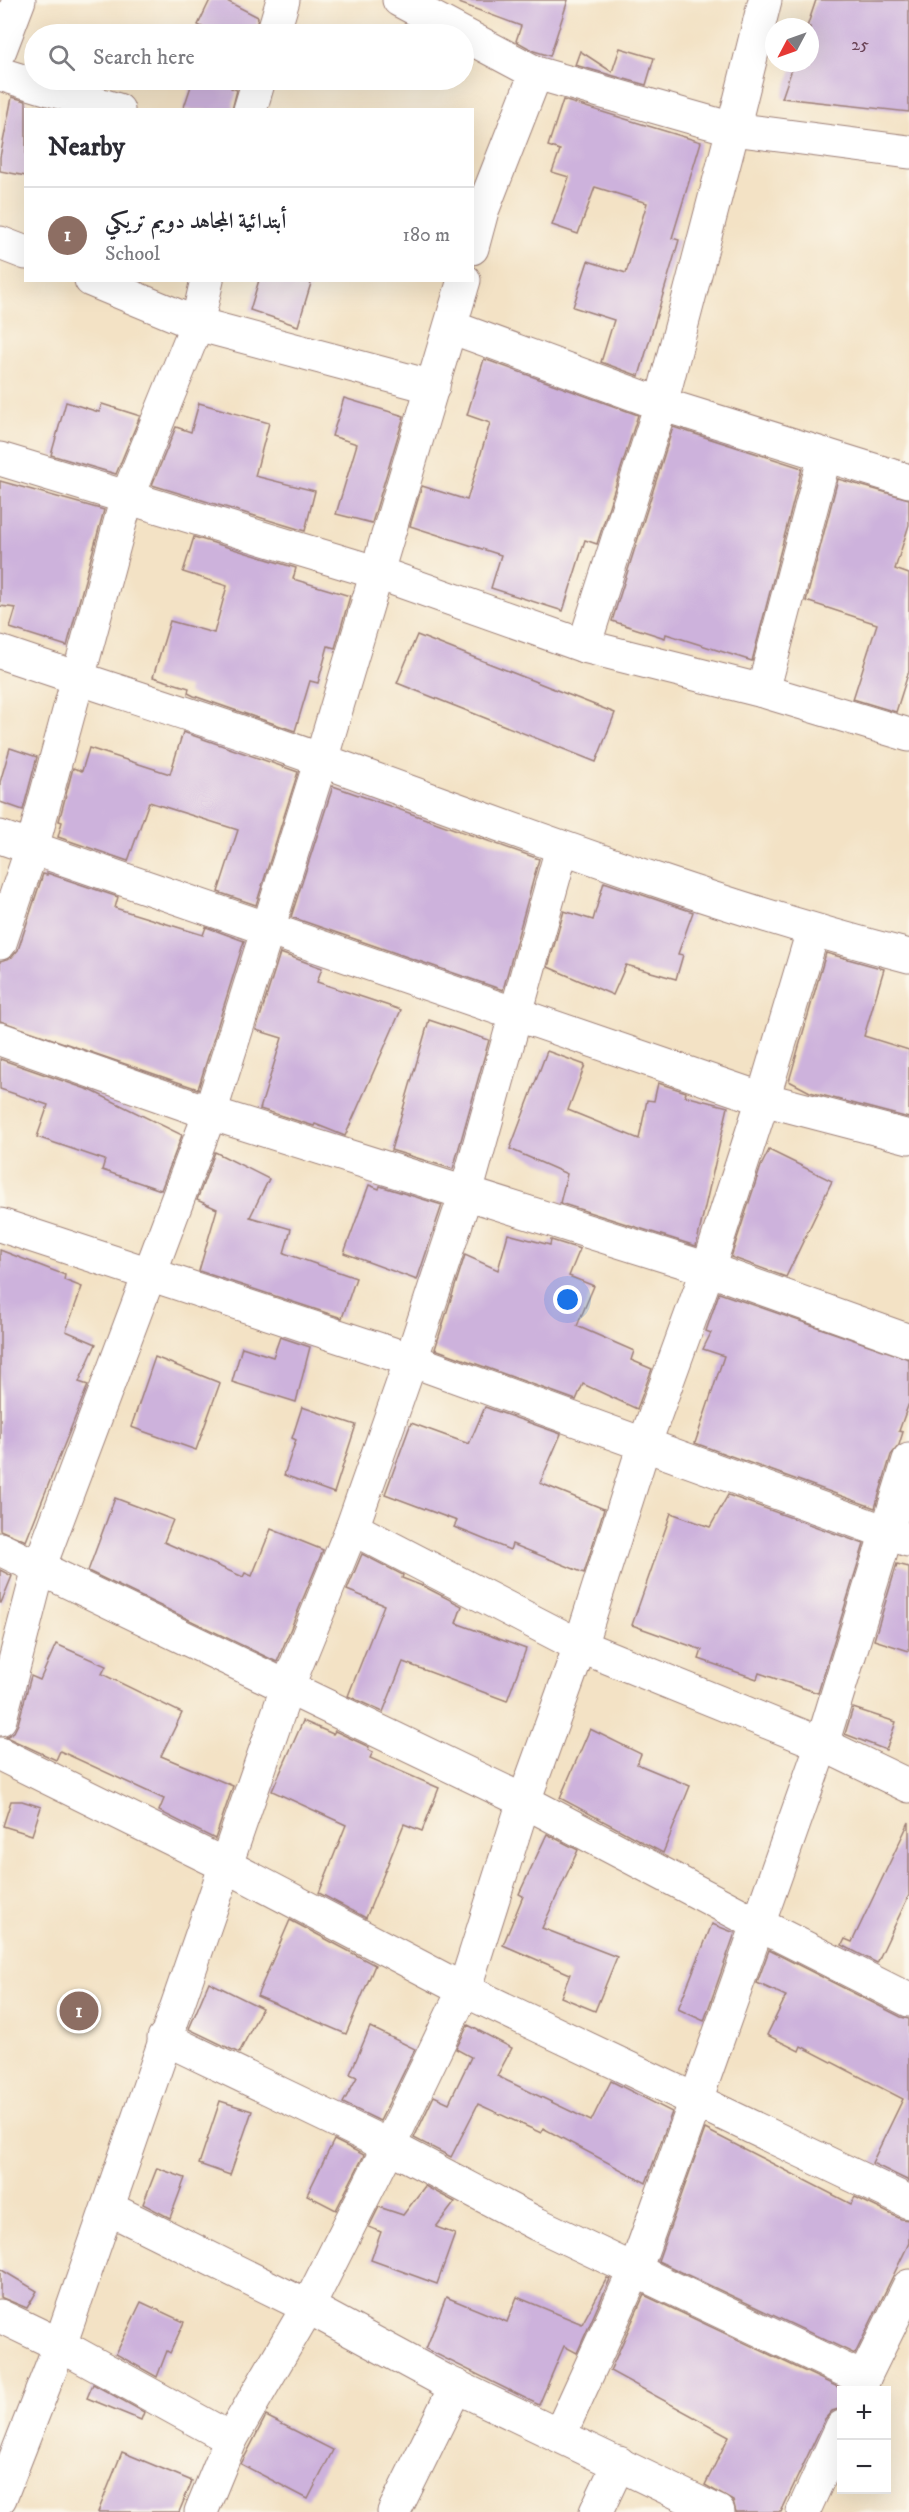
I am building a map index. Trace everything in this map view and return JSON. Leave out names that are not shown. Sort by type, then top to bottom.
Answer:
[{"type":"street","points":[[0,50],[19,0]]},
{"type":"street","points":[[276,24],[284,0]]},
{"type":"street","points":[[399,0],[444,24]]},
{"type":"street","points":[[584,646],[661,404],[765,0]]},
{"type":"street","points":[[474,40],[536,73],[733,129],[909,152]]},
{"type":"street","points":[[474,233],[477,210],[536,73]]},
{"type":"street","points":[[0,74],[24,81]]},
{"type":"street","points":[[52,90],[111,108]]},
{"type":"street","points":[[251,108],[256,90]]},
{"type":"street","points":[[0,243],[24,253]]},
{"type":"street","points":[[96,282],[197,324],[433,387]]},
{"type":"street","points":[[0,943],[32,848],[127,497],[197,324],[207,282]]},
{"type":"street","points":[[0,1719],[39,1568],[210,1113],[321,760],[375,572],[463,282]]},
{"type":"street","points":[[451,327],[661,404],[909,481]]},
{"type":"street","points":[[763,691],[825,454]]},
{"type":"street","points":[[0,459],[375,572],[584,646],[763,691],[909,735]]},
{"type":"street","points":[[0,652],[321,760],[562,848],[813,931],[909,956]]},
{"type":"street","points":[[0,837],[763,1099],[909,1137]]},
{"type":"street","points":[[0,2498],[60,2345],[165,2038],[227,1866],[286,1688],[352,1528],[411,1360],[466,1193],[562,848]]},
{"type":"street","points":[[201,2512],[231,2439],[308,2307],[464,1990],[524,1801],[580,1646],[644,1444],[708,1269],[763,1099],[813,931]]},
{"type":"street","points":[[0,1039],[210,1113],[708,1269],[909,1341]]},
{"type":"street","points":[[0,1226],[411,1360],[898,1537]]},
{"type":"street","points":[[560,2434],[635,2270],[898,1537],[909,1460]]},
{"type":"street","points":[[352,1528],[580,1646],[822,1744],[909,1786]]},
{"type":"street","points":[[0,1549],[524,1801],[758,1924],[909,2000]]},
{"type":"street","points":[[0,1754],[227,1866],[464,1990],[909,2202]]},
{"type":"street","points":[[165,2038],[389,2146],[537,2224],[635,2270],[861,2385],[898,2339],[909,2286]]},
{"type":"street","points":[[108,2208],[308,2307],[456,2386],[560,2434],[718,2512]]},
{"type":"street","points":[[0,2316],[60,2345],[231,2439]]},
{"type":"street","points":[[394,2512],[456,2386]]},
{"type":"street","points":[[803,2512],[837,2438]]},
{"type":"street","points":[[596,2512],[619,2463]]},
{"type":"building","points":[[210,0],[225,0],[258,17],[257,24],[198,24]]},
{"type":"building","points":[[459,0],[568,0],[550,56],[534,51],[516,41],[521,26],[459,3]]},
{"type":"building","points":[[816,0],[909,0],[909,112],[782,98],[791,72],[819,72],[819,18],[810,18]]},
{"type":"building","points":[[620,48],[654,58],[646,85],[575,65],[580,51],[612,72]]},
{"type":"building","points":[[190,90],[237,90],[232,108],[184,108]]},
{"type":"building","points":[[12,97],[26,101],[26,108],[24,108],[24,176],[0,171],[0,157]]},
{"type":"building","points":[[563,100],[701,142],[672,238],[679,240],[639,376],[601,362],[614,320],[573,307],[588,261],[626,273],[647,203],[595,187],[578,234],[552,225],[569,177],[552,172],[560,150],[548,146]]},
{"type":"building","points":[[258,282],[311,282],[298,326],[250,310]]},
{"type":"building","points":[[484,359],[638,415],[597,544],[585,540],[563,611],[491,588],[501,555],[410,526],[422,486],[467,500],[490,423],[467,415]]},
{"type":"building","points":[[344,398],[404,416],[372,523],[336,514],[357,444],[332,436]]},
{"type":"building","points":[[66,402],[99,412],[102,404],[140,416],[116,474],[51,455]]},
{"type":"building","points":[[199,403],[269,423],[255,476],[315,491],[305,531],[152,485],[176,427],[191,432]]},
{"type":"building","points":[[673,427],[802,468],[752,661],[666,634],[665,638],[612,621]]},
{"type":"building","points":[[838,479],[909,499],[909,525],[895,569],[909,574],[909,671],[896,712],[853,699],[877,624],[806,601]]},
{"type":"building","points":[[0,481],[104,510],[67,646],[10,628],[16,608],[0,606]]},
{"type":"building","points":[[194,537],[296,568],[293,579],[350,596],[335,648],[328,646],[318,683],[310,681],[295,731],[194,696],[188,693],[189,688],[153,677],[170,621],[214,633],[227,586],[183,572]]},
{"type":"building","points":[[417,635],[615,713],[596,762],[397,683]]},
{"type":"building","points":[[183,732],[298,772],[256,905],[218,892],[238,830],[149,802],[128,861],[58,837],[62,822],[59,821],[73,768],[82,771],[89,748],[170,774]]},
{"type":"building","points":[[10,748],[37,757],[23,810],[0,802],[0,782]]},
{"type":"building","points":[[333,786],[539,859],[503,990],[291,917]]},
{"type":"building","points":[[47,873],[118,897],[115,908],[203,935],[206,927],[244,941],[198,1089],[0,1021],[0,961],[12,957],[18,950],[43,874],[47,875]]},
{"type":"building","points":[[604,882],[693,912],[678,954],[683,955],[676,979],[626,965],[613,995],[548,967],[564,911],[593,920]]},
{"type":"building","points":[[280,953],[322,968],[317,982],[401,1010],[345,1136],[315,1124],[314,1126],[260,1109],[282,1038],[256,1030]]},
{"type":"building","points":[[826,953],[884,969],[864,1036],[909,1050],[909,1118],[810,1092],[789,1081]]},
{"type":"building","points":[[429,1020],[489,1040],[453,1169],[391,1150]]},
{"type":"building","points":[[547,1051],[585,1065],[568,1110],[639,1139],[647,1100],[654,1101],[658,1083],[686,1092],[685,1096],[728,1107],[696,1246],[560,1203],[567,1174],[510,1149]]},
{"type":"building","points":[[0,1059],[92,1091],[182,1135],[161,1190],[102,1170],[105,1160],[37,1137],[48,1105],[0,1089]]},
{"type":"building","points":[[769,1150],[832,1181],[786,1277],[731,1257],[761,1166]]},
{"type":"building","points":[[215,1152],[269,1179],[250,1217],[291,1229],[284,1253],[356,1278],[342,1318],[199,1271],[217,1209],[197,1200]]},
{"type":"building","points":[[369,1185],[379,1189],[380,1186],[442,1205],[417,1280],[344,1253]]},
{"type":"building","points":[[508,1234],[550,1245],[551,1240],[580,1249],[569,1276],[594,1286],[577,1326],[634,1351],[631,1360],[652,1369],[637,1409],[583,1384],[576,1400],[435,1349],[465,1255],[498,1270]]},
{"type":"building","points":[[0,1250],[65,1275],[64,1280],[82,1287],[66,1331],[96,1344],[79,1382],[88,1385],[26,1541],[0,1530]]},
{"type":"building","points":[[719,1293],[909,1359],[909,1403],[899,1431],[903,1432],[899,1445],[891,1455],[875,1508],[695,1443],[724,1356],[703,1349],[711,1333],[706,1331]]},
{"type":"building","points":[[280,1337],[310,1347],[296,1402],[232,1382],[242,1347],[273,1357]]},
{"type":"building","points":[[155,1357],[220,1383],[196,1450],[131,1427]]},
{"type":"building","points":[[302,1407],[356,1425],[334,1493],[284,1475],[296,1440],[292,1438]]},
{"type":"building","points":[[485,1407],[561,1434],[540,1483],[604,1509],[584,1573],[512,1544],[510,1550],[454,1527],[457,1521],[385,1494],[411,1423],[469,1444]]},
{"type":"building","points":[[728,1495],[864,1544],[818,1693],[759,1673],[757,1679],[699,1659],[702,1650],[632,1625],[671,1513],[710,1527]]},
{"type":"building","points":[[115,1498],[173,1520],[164,1542],[243,1577],[245,1573],[252,1576],[271,1529],[323,1550],[277,1662],[88,1571]]},
{"type":"building","points":[[362,1554],[403,1575],[402,1578],[462,1606],[456,1623],[526,1649],[507,1701],[403,1662],[383,1712],[348,1696],[384,1605],[347,1590]]},
{"type":"building","points":[[897,1564],[909,1567],[909,1651],[874,1640]]},
{"type":"building","points":[[0,1570],[12,1576],[1,1603],[0,1603]]},
{"type":"building","points":[[56,1644],[106,1666],[102,1674],[182,1713],[161,1756],[233,1786],[215,1839],[159,1811],[164,1799],[60,1751],[56,1760],[6,1737],[14,1732],[18,1724],[31,1676],[40,1680]]},
{"type":"building","points":[[853,1708],[896,1722],[886,1750],[845,1734]]},
{"type":"building","points":[[303,1721],[333,1734],[335,1731],[369,1747],[368,1750],[373,1752],[370,1758],[439,1788],[422,1831],[404,1824],[366,1918],[319,1893],[346,1825],[272,1791]]},
{"type":"building","points":[[590,1729],[641,1754],[637,1764],[690,1786],[663,1853],[560,1798]]},
{"type":"building","points":[[11,1801],[22,1801],[41,1807],[32,1835],[3,1826]]},
{"type":"building","points":[[909,1822],[909,1895],[877,1963],[842,1945],[845,1939],[852,1942]]},
{"type":"building","points":[[547,1834],[578,1850],[542,1928],[617,1957],[595,2011],[561,1997],[570,1974],[503,1945],[523,1896],[519,1894]]},
{"type":"building","points":[[290,1920],[375,1965],[346,2034],[257,1996]]},
{"type":"building","points":[[712,1924],[735,1933],[704,2021],[678,2009]]},
{"type":"building","points":[[769,1950],[909,2019],[909,2181],[872,2163],[903,2099],[801,2046],[799,2051],[767,2035],[786,1996],[757,1983]]},
{"type":"building","points":[[209,1982],[262,2008],[239,2053],[189,2029]]},
{"type":"building","points":[[468,2025],[512,2048],[497,2076],[591,2121],[611,2081],[672,2112],[646,2183],[543,2128],[541,2133],[478,2104],[451,2157],[414,2138],[434,2096],[449,2103],[471,2057],[456,2049]]},
{"type":"building","points":[[370,2027],[415,2049],[380,2121],[343,2103],[357,2077],[350,2074]]},
{"type":"building","points":[[220,2101],[252,2111],[230,2175],[199,2164]]},
{"type":"building","points":[[705,2129],[851,2204],[855,2197],[901,2219],[909,2220],[909,2243],[855,2354],[658,2261]]},
{"type":"building","points":[[334,2140],[364,2155],[336,2210],[307,2195]]},
{"type":"building","points":[[157,2168],[185,2178],[170,2218],[143,2204]]},
{"type":"building","points":[[425,2186],[455,2202],[436,2227],[455,2234],[437,2284],[371,2260],[381,2232],[369,2227],[379,2207],[403,2215]]},
{"type":"building","points":[[0,2269],[37,2291],[27,2308],[0,2297]]},
{"type":"building","points":[[607,2278],[610,2279],[577,2353],[564,2346],[539,2405],[426,2349],[446,2297],[507,2322],[517,2297],[582,2324]]},
{"type":"building","points":[[644,2295],[837,2387],[837,2410],[832,2411],[825,2419],[781,2512],[736,2512],[733,2501],[705,2485],[729,2436],[610,2371]]},
{"type":"building","points":[[141,2302],[184,2322],[170,2353],[167,2351],[157,2377],[116,2354]]},
{"type":"building","points":[[93,2384],[144,2412],[141,2420],[87,2398]]},
{"type":"building","points":[[266,2416],[333,2450],[308,2499],[241,2464]]},
{"type":"building","points":[[122,2452],[192,2481],[179,2512],[98,2512]]},
{"type":"place","name":"أبتدائية المجاهد دويم تريكي","points":[[79,2011]]}]
